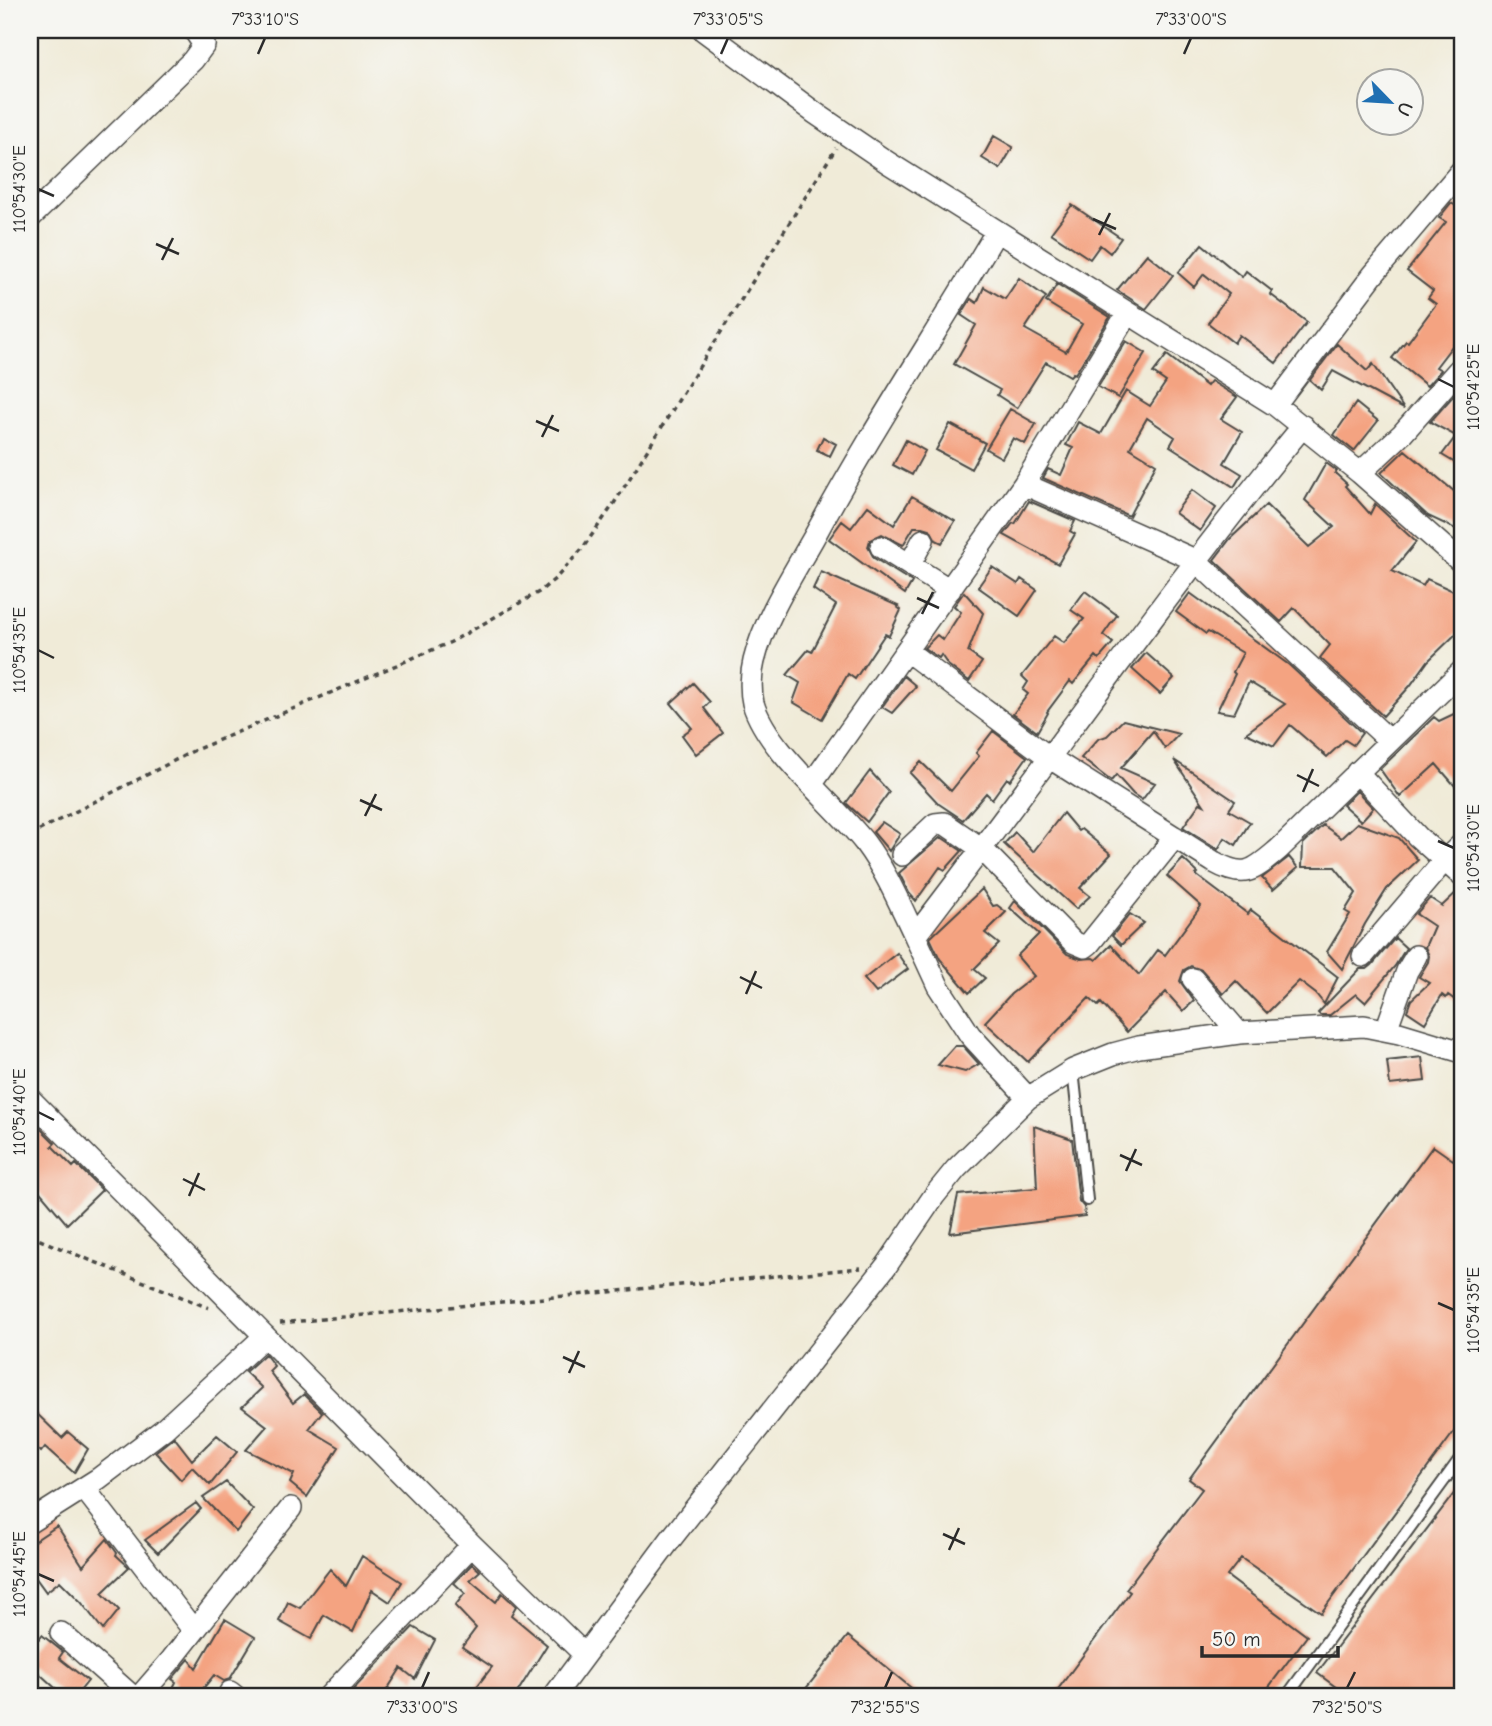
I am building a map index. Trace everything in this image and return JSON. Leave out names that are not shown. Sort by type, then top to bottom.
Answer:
[{"type":"street","points":[[30,218],[193,60],[204,45],[194,30]]},
{"type":"street","points":[[704,30],[844,134],[1275,405],[1360,474],[1462,563]]},
{"type":"street","points":[[1275,405],[1373,275],[1462,170]]},
{"type":"street","points":[[996,232],[827,512],[764,633],[754,662],[751,683],[753,702],[763,725],[811,785],[866,845],[891,887],[930,971],[970,1035],[1028,1098]]},
{"type":"street","points":[[811,785],[1024,484],[1127,313]]},
{"type":"street","points":[[1360,474],[1459,375]]},
{"type":"street","points":[[915,936],[1051,758],[1195,560],[1303,426]]},
{"type":"street","points":[[1024,484],[1195,560],[1390,741]]},
{"type":"street","points":[[910,564],[923,540]]},
{"type":"street","points":[[881,547],[950,590]]},
{"type":"street","points":[[907,651],[1051,758],[1229,870],[1241,873],[1255,867],[1279,849],[1462,671]]},
{"type":"street","points":[[1357,772],[1462,876]]},
{"type":"street","points":[[902,855],[938,822],[944,823],[982,849],[1073,942],[1085,947],[1175,837]]},
{"type":"street","points":[[1363,956],[1444,861],[1462,844]]},
{"type":"street","points":[[1386,1030],[1407,971],[1416,956]]},
{"type":"street","points":[[1193,979],[1239,1033]]},
{"type":"street","points":[[554,1696],[670,1540],[887,1265],[934,1196],[956,1169],[1028,1098],[1073,1070],[1139,1047],[1239,1033],[1364,1026],[1462,1052]]},
{"type":"street","points":[[30,1099],[472,1545],[584,1654]]},
{"type":"street","points":[[30,1522],[84,1488],[164,1429],[259,1331]]},
{"type":"street","points":[[84,1488],[194,1631]]},
{"type":"street","points":[[140,1696],[290,1508]]},
{"type":"street","points":[[329,1696],[472,1545]]},
{"type":"street","points":[[61,1633],[132,1696]]},
{"type":"lane","points":[[1073,1070],[1087,1200]]},
{"type":"lane","points":[[1287,1696],[1462,1456]]},
{"type":"path","points":[[30,835],[193,751],[451,642],[538,592],[556,578],[582,549],[612,505],[844,134]]},
{"type":"path","points":[[30,1236],[216,1311]]},
{"type":"path","points":[[259,1331],[887,1265]]},
{"type":"building","points":[[994,136],[1013,147],[1000,169],[982,158]]},
{"type":"building","points":[[1462,201],[1462,333],[1436,367],[1441,370],[1427,386],[1392,358],[1406,341],[1408,342],[1436,304],[1428,298],[1433,291],[1407,271],[1446,222],[1439,218],[1451,203],[1458,207]]},
{"type":"building","points":[[1072,205],[1121,238],[1110,253],[1100,245],[1090,259],[1051,233]]},
{"type":"building","points":[[1202,244],[1242,277],[1246,271],[1272,291],[1270,294],[1307,322],[1276,363],[1239,335],[1234,343],[1208,323],[1229,294],[1204,274],[1194,287],[1178,273]]},
{"type":"building","points":[[1147,254],[1173,275],[1146,309],[1117,290]]},
{"type":"building","points":[[1019,278],[1046,297],[1025,329],[1066,352],[1082,324],[1046,302],[1057,284],[1110,317],[1075,374],[1070,376],[1046,362],[1017,408],[997,395],[1000,390],[954,364],[976,325],[961,315],[971,299],[977,303],[984,287],[1005,299]]},
{"type":"building","points":[[1126,341],[1146,353],[1118,398],[1098,387]]},
{"type":"building","points":[[1337,344],[1367,371],[1373,364],[1404,409],[1333,371],[1321,390],[1310,380]]},
{"type":"building","points":[[1167,355],[1207,386],[1211,381],[1237,397],[1221,419],[1242,432],[1224,463],[1242,474],[1234,487],[1170,446],[1175,437],[1147,418],[1130,448],[1156,464],[1129,516],[1043,478],[1048,469],[1061,475],[1073,448],[1066,445],[1078,422],[1101,434],[1126,391],[1150,406],[1166,382],[1153,373]]},
{"type":"building","points":[[1461,387],[1462,467],[1442,455],[1456,436],[1430,422]]},
{"type":"building","points":[[1356,403],[1378,421],[1354,451],[1334,435]]},
{"type":"building","points":[[1010,409],[1036,424],[1025,444],[1013,438],[1002,458],[986,449]]},
{"type":"building","points":[[950,424],[985,443],[971,469],[936,450]]},
{"type":"building","points":[[823,437],[836,444],[830,456],[817,450]]},
{"type":"building","points":[[906,440],[925,451],[912,475],[893,465]]},
{"type":"building","points":[[1405,450],[1462,498],[1462,532],[1428,516],[1381,473]]},
{"type":"building","points":[[1326,463],[1337,471],[1335,473],[1370,514],[1375,504],[1416,542],[1392,571],[1423,586],[1427,579],[1462,595],[1462,628],[1428,661],[1383,716],[1320,658],[1330,645],[1294,608],[1281,622],[1214,560],[1230,539],[1266,505],[1309,547],[1334,527],[1305,500]]},
{"type":"building","points":[[1192,490],[1216,508],[1200,531],[1175,513]]},
{"type":"building","points":[[912,496],[955,521],[942,543],[936,540],[930,529],[923,527],[914,527],[903,545],[882,534],[870,540],[868,547],[874,558],[912,582],[905,594],[829,539],[842,521],[851,528],[868,506],[894,525]]},
{"type":"building","points":[[1029,501],[1075,521],[1070,531],[1075,534],[1058,564],[1004,535],[1013,523],[1015,524]]},
{"type":"building","points":[[992,567],[1018,584],[1021,579],[1037,590],[1019,616],[978,587]]},
{"type":"building","points":[[821,572],[898,606],[901,610],[889,636],[885,634],[855,679],[848,674],[822,719],[793,702],[800,683],[787,675],[808,650],[812,652],[836,605],[813,589]]},
{"type":"building","points":[[1085,591],[1117,615],[1103,635],[1113,643],[1099,659],[1096,656],[1073,684],[1070,681],[1047,712],[1037,732],[1013,714],[1028,694],[1023,690],[1028,682],[1022,676],[1054,636],[1064,643],[1084,619],[1071,610]]},
{"type":"building","points":[[964,592],[983,613],[968,652],[982,662],[969,681],[948,665],[941,655],[939,658],[924,648],[937,635],[943,640],[961,612],[954,606]]},
{"type":"building","points":[[1190,593],[1289,665],[1362,733],[1353,745],[1345,740],[1327,757],[1290,725],[1274,746],[1246,733],[1285,704],[1249,682],[1234,714],[1217,711],[1243,653],[1208,632],[1206,634],[1176,612]]},
{"type":"building","points":[[1146,653],[1174,678],[1160,694],[1132,669]]},
{"type":"building","points":[[904,676],[916,686],[892,713],[882,707]]},
{"type":"building","points":[[693,683],[710,702],[704,708],[723,733],[696,754],[682,735],[692,728],[671,703]]},
{"type":"building","points":[[1462,710],[1462,794],[1436,764],[1400,797],[1380,769],[1434,717],[1439,721]]},
{"type":"building","points":[[1123,720],[1179,734],[1165,749],[1153,731],[1121,768],[1155,783],[1142,800],[1116,775],[1111,781],[1081,758],[1098,739],[1107,736]]},
{"type":"building","points":[[993,731],[1027,757],[1010,781],[1007,778],[992,799],[986,793],[963,820],[939,804],[910,773],[921,762],[951,791],[979,756],[976,753]]},
{"type":"building","points":[[1174,760],[1235,801],[1229,810],[1250,822],[1236,845],[1225,838],[1218,849],[1183,827],[1200,803],[1204,805]]},
{"type":"building","points":[[870,771],[889,792],[867,822],[846,803]]},
{"type":"building","points":[[1357,791],[1373,808],[1361,821],[1343,805]]},
{"type":"building","points":[[1063,813],[1078,831],[1081,829],[1111,854],[1080,888],[1090,896],[1076,909],[1004,844],[1015,832],[1033,852]]},
{"type":"building","points":[[882,822],[900,834],[889,851],[873,832]]},
{"type":"building","points":[[1357,823],[1399,838],[1418,860],[1387,889],[1342,969],[1327,952],[1350,914],[1345,911],[1356,893],[1335,867],[1302,867],[1303,844],[1323,825],[1341,838]]},
{"type":"building","points":[[941,837],[962,851],[945,870],[940,867],[916,901],[899,873]]},
{"type":"building","points":[[1289,857],[1298,868],[1273,890],[1262,878]]},
{"type":"building","points":[[1183,859],[1198,873],[1196,875],[1248,914],[1251,910],[1338,977],[1324,1004],[1299,981],[1267,1013],[1236,981],[1223,994],[1202,970],[1191,966],[1184,970],[1180,981],[1194,1001],[1183,1011],[1166,992],[1127,1032],[1101,1003],[1098,1006],[1089,998],[1028,1062],[985,1022],[1011,994],[1034,976],[1017,956],[1039,934],[1010,908],[1015,901],[1067,954],[1096,960],[1111,945],[1139,975],[1158,950],[1165,955],[1201,906],[1167,876]]},
{"type":"building","points":[[982,889],[993,906],[997,905],[1006,912],[985,933],[999,944],[974,969],[985,978],[969,993],[940,959],[930,938]]},
{"type":"building","points":[[1460,889],[1462,1005],[1448,995],[1446,998],[1442,995],[1425,1023],[1407,1011],[1411,1000],[1429,983],[1419,977],[1428,962],[1429,956],[1425,947],[1434,926],[1416,914],[1430,898],[1442,906]]},
{"type":"building","points":[[1130,914],[1144,923],[1121,945],[1112,936]]},
{"type":"building","points":[[1395,938],[1406,948],[1395,966],[1365,1002],[1356,994],[1330,1015],[1318,1013],[1360,969],[1367,969],[1372,965]]},
{"type":"building","points":[[897,953],[908,969],[876,993],[864,979]]},
{"type":"building","points":[[955,1046],[963,1046],[979,1064],[965,1072],[938,1065]]},
{"type":"building","points":[[1422,1057],[1425,1081],[1390,1085],[1387,1061]]},
{"type":"building","points":[[1034,1126],[1072,1139],[1079,1201],[1084,1207],[1085,1216],[950,1233],[958,1195],[1037,1188]]},
{"type":"building","points":[[40,1128],[55,1143],[52,1146],[73,1167],[76,1164],[102,1190],[67,1224],[30,1180],[30,1138]]},
{"type":"building","points":[[1433,1146],[1453,1160],[1462,1148],[1462,1421],[1321,1613],[1241,1558],[1227,1576],[1307,1636],[1262,1696],[1053,1696],[1130,1592],[1126,1589],[1202,1489],[1189,1479]]},
{"type":"building","points":[[265,1354],[274,1366],[269,1371],[293,1403],[304,1394],[322,1412],[309,1429],[339,1447],[307,1497],[290,1483],[294,1474],[246,1450],[267,1426],[242,1407],[262,1388],[245,1372]]},
{"type":"building","points":[[30,1407],[62,1438],[68,1432],[88,1449],[74,1473],[45,1447],[41,1452],[30,1441]]},
{"type":"building","points":[[217,1435],[237,1452],[210,1485],[192,1467],[181,1480],[155,1452],[174,1437],[192,1460]]},
{"type":"building","points":[[226,1482],[253,1510],[236,1532],[203,1498]]},
{"type":"building","points":[[1462,1483],[1462,1696],[1348,1696],[1317,1673]]},
{"type":"building","points":[[196,1503],[201,1509],[158,1553],[145,1540]]},
{"type":"building","points":[[57,1526],[83,1566],[107,1539],[116,1555],[129,1567],[102,1593],[119,1610],[103,1630],[60,1581],[46,1592],[30,1570],[30,1544]]},
{"type":"building","points":[[362,1556],[402,1582],[390,1602],[372,1590],[353,1632],[324,1615],[311,1639],[279,1621],[288,1602],[300,1608],[330,1569],[346,1586]]},
{"type":"building","points":[[472,1564],[480,1571],[470,1580],[496,1602],[502,1593],[516,1606],[511,1615],[547,1645],[515,1696],[482,1696],[475,1689],[492,1667],[462,1647],[476,1628],[455,1606],[465,1593],[454,1583]]},
{"type":"building","points":[[225,1619],[255,1637],[230,1679],[224,1681],[214,1675],[197,1696],[169,1696],[176,1682],[172,1679],[189,1659],[196,1668]]},
{"type":"building","points":[[413,1627],[435,1640],[415,1679],[401,1668],[383,1696],[347,1696]]},
{"type":"building","points":[[42,1635],[63,1652],[59,1658],[88,1681],[76,1696],[64,1696],[30,1665],[30,1650]]},
{"type":"building","points":[[848,1636],[921,1696],[800,1696]]}]
